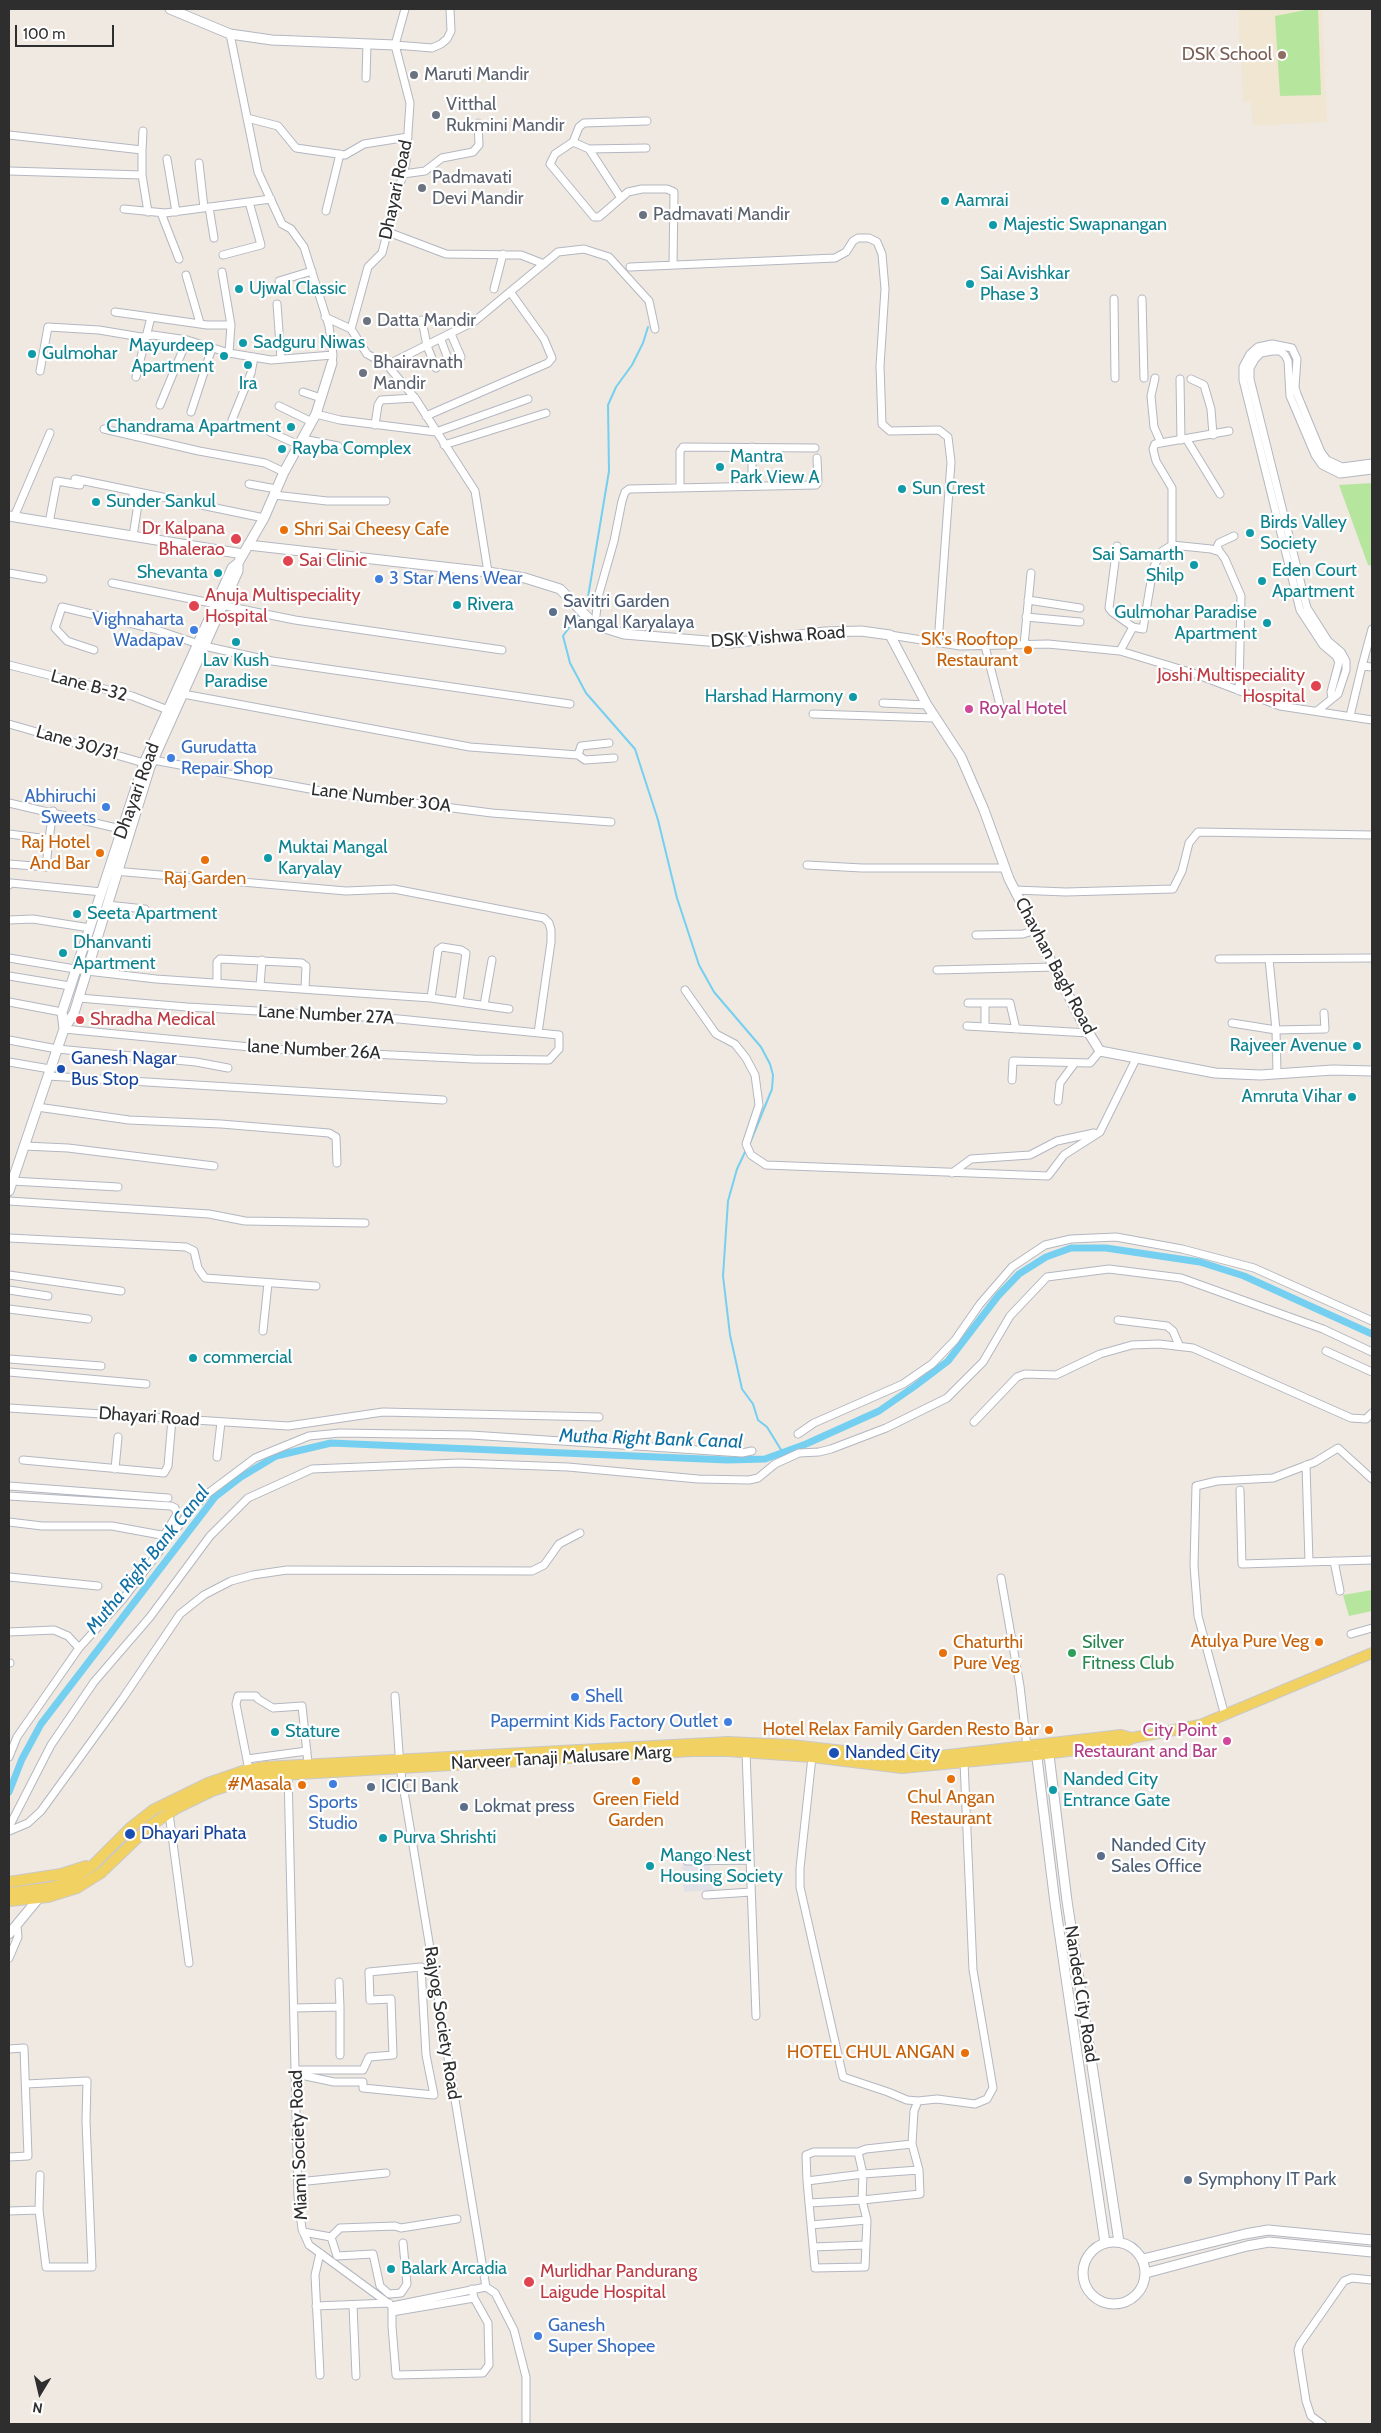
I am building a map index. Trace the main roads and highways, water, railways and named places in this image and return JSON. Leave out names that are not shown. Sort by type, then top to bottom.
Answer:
[{"type":"main road","name":"Narveer Tanaji Malusare Marg","points":[[915,1763],[1048,1749],[1121,1735],[1132,1738],[1200,1725],[1372,1654]]},
{"type":"main road","name":"Narveer Tanaji Malusare Marg","points":[[9,1893],[62,1884],[79,1875],[99,1860],[130,1828],[153,1810],[208,1783],[249,1770],[308,1763],[400,1762],[767,1743],[866,1759]]},
{"type":"main road","name":"Narveer Tanaji Malusare Marg","points":[[692,1747],[915,1763],[964,1762],[1033,1750]]},
{"type":"main road","name":"Narveer Tanaji Malusare Marg","points":[[9,1902],[38,1899],[68,1892],[94,1878],[137,1836],[170,1813],[212,1791],[231,1784],[254,1778],[288,1773],[400,1762]]},
{"type":"main road","points":[[9,1882],[61,1874],[99,1860]]},
{"type":"main road","points":[[9,1908],[23,1900]]},
{"type":"waterway","points":[[582,608],[588,597],[609,471],[608,405],[616,387],[632,365],[643,343],[648,327]]},
{"type":"waterway","points":[[579,614],[563,636],[570,663],[586,693],[635,749],[658,820],[677,898],[699,965],[714,992],[761,1047],[770,1064],[773,1075],[772,1089],[750,1143]]},
{"type":"waterway","points":[[746,1150],[737,1169],[728,1201],[723,1276],[730,1335],[742,1389],[753,1404],[758,1420],[767,1427],[783,1453]]},
{"type":"waterway","name":"Mutha Right Bank Canal","points":[[9,1792],[22,1759],[41,1724],[215,1497],[241,1477],[276,1456],[331,1443],[727,1460],[765,1459],[806,1444],[879,1411],[948,1361],[998,1296],[1019,1274],[1046,1257],[1071,1248],[1106,1248],[1200,1262],[1244,1276],[1372,1334]]},
{"type":"place","name":"DSK School","points":[[1282,55]]},
{"type":"place","name":"Maruti Mandir","points":[[414,75]]},
{"type":"place","name":"Vitthal Rukmini Mandir","points":[[436,115]]},
{"type":"place","name":"Padmavati Devi Mandir","points":[[422,188]]},
{"type":"place","name":"Aamrai","points":[[945,201]]},
{"type":"place","name":"Padmavati Mandir","points":[[643,215]]},
{"type":"place","name":"Majestic Swapnangan","points":[[993,225]]},
{"type":"place","name":"Sai Avishkar Phase 3","points":[[970,284]]},
{"type":"place","name":"Ujwal Classic","points":[[239,289]]},
{"type":"place","name":"Datta Mandir","points":[[367,321]]},
{"type":"place","name":"Sadguru Niwas","points":[[243,343]]},
{"type":"place","name":"Gulmohar","points":[[32,354]]},
{"type":"place","name":"Mayurdeep Apartment","points":[[224,356]]},
{"type":"place","name":"Ira","points":[[248,365]]},
{"type":"place","name":"Bhairavnath Mandir","points":[[363,373]]},
{"type":"place","name":"Chandrama Apartment","points":[[291,427]]},
{"type":"place","name":"Rayba Complex","points":[[282,449]]},
{"type":"place","name":"Mantra Park View A","points":[[720,467]]},
{"type":"place","name":"Sun Crest","points":[[902,489]]},
{"type":"place","name":"Sunder Sankul","points":[[96,502]]},
{"type":"place","name":"Shri Sai Cheesy Cafe","points":[[284,530]]},
{"type":"place","name":"Birds Valley Society","points":[[1250,533]]},
{"type":"place","name":"Dr Kalpana Bhalerao","points":[[236,539]]},
{"type":"place","name":"Sai Clinic","points":[[288,561]]},
{"type":"place","name":"Sai Samarth Shilp","points":[[1194,565]]},
{"type":"place","name":"Shevanta","points":[[218,573]]},
{"type":"place","name":"3 Star Mens Wear","points":[[379,579]]},
{"type":"place","name":"Eden Court Apartment","points":[[1262,581]]},
{"type":"place","name":"Rivera","points":[[457,605]]},
{"type":"place","name":"Anuja Multispeciality Hospital","points":[[194,606]]},
{"type":"place","name":"Savitri Garden Mangal Karyalaya","points":[[553,612]]},
{"type":"place","name":"Gulmohar Paradise Apartment","points":[[1267,623]]},
{"type":"place","name":"Vighnaharta Wadapav","points":[[194,630]]},
{"type":"place","name":"Lav Kush Paradise","points":[[236,642]]},
{"type":"place","name":"SK's Rooftop Restaurant","points":[[1028,650]]},
{"type":"place","name":"Joshi Multispeciality Hospital","points":[[1316,686]]},
{"type":"place","name":"Harshad Harmony","points":[[853,697]]},
{"type":"place","name":"Royal Hotel","points":[[969,709]]},
{"type":"place","name":"Gurudatta Repair Shop","points":[[171,758]]},
{"type":"place","name":"Abhiruchi Sweets","points":[[106,807]]},
{"type":"place","name":"Raj Hotel And Bar","points":[[100,853]]},
{"type":"place","name":"Muktai Mangal Karyalay","points":[[268,858]]},
{"type":"place","name":"Raj Garden","points":[[205,860]]},
{"type":"place","name":"Seeta Apartment","points":[[77,914]]},
{"type":"place","name":"Dhanvanti Apartment","points":[[63,953]]},
{"type":"place","name":"Shradha Medical","points":[[80,1020]]},
{"type":"place","name":"Rajveer Avenue","points":[[1357,1046]]},
{"type":"place","name":"Ganesh Nagar Bus Stop","points":[[61,1069]]},
{"type":"place","name":"Amruta Vihar","points":[[1352,1097]]},
{"type":"place","name":"commercial","points":[[193,1358]]},
{"type":"place","name":"Atulya Pure Veg","points":[[1319,1642]]},
{"type":"place","name":"Chaturthi Pure Veg","points":[[943,1653]]},
{"type":"place","name":"Silver Fitness Club","points":[[1072,1653]]},
{"type":"place","name":"Shell","points":[[575,1697]]},
{"type":"place","name":"Papermint Kids Factory Outlet","points":[[728,1722]]},
{"type":"place","name":"Hotel Relax Family Garden Resto Bar","points":[[1049,1730]]},
{"type":"place","name":"Stature","points":[[275,1732]]},
{"type":"place","name":"City Point Restaurant and Bar","points":[[1227,1741]]},
{"type":"place","name":"Nanded City","points":[[834,1753]]},
{"type":"place","name":"Chul Angan Restaurant","points":[[951,1779]]},
{"type":"place","name":"Green Field Garden","points":[[636,1781]]},
{"type":"place","name":"Sports Studio","points":[[333,1784]]},
{"type":"place","name":"#Masala","points":[[302,1785]]},
{"type":"place","name":"ICICI Bank","points":[[371,1787]]},
{"type":"place","name":"Nanded City Entrance Gate","points":[[1053,1790]]},
{"type":"place","name":"Lokmat press","points":[[464,1807]]},
{"type":"place","name":"Dhayari Phata","points":[[130,1834]]},
{"type":"place","name":"Purva Shrishti","points":[[383,1838]]},
{"type":"place","name":"Nanded City Sales Office","points":[[1101,1856]]},
{"type":"place","name":"Mango Nest Housing Society","points":[[650,1866]]},
{"type":"place","name":"HOTEL CHUL ANGAN","points":[[965,2053]]},
{"type":"place","name":"Symphony IT Park","points":[[1188,2180]]},
{"type":"place","name":"Balark Arcadia","points":[[391,2269]]},
{"type":"place","name":"Murlidhar Pandurang Laigude Hospital","points":[[529,2282]]},
{"type":"place","name":"Ganesh Super Shopee","points":[[538,2336]]}]
